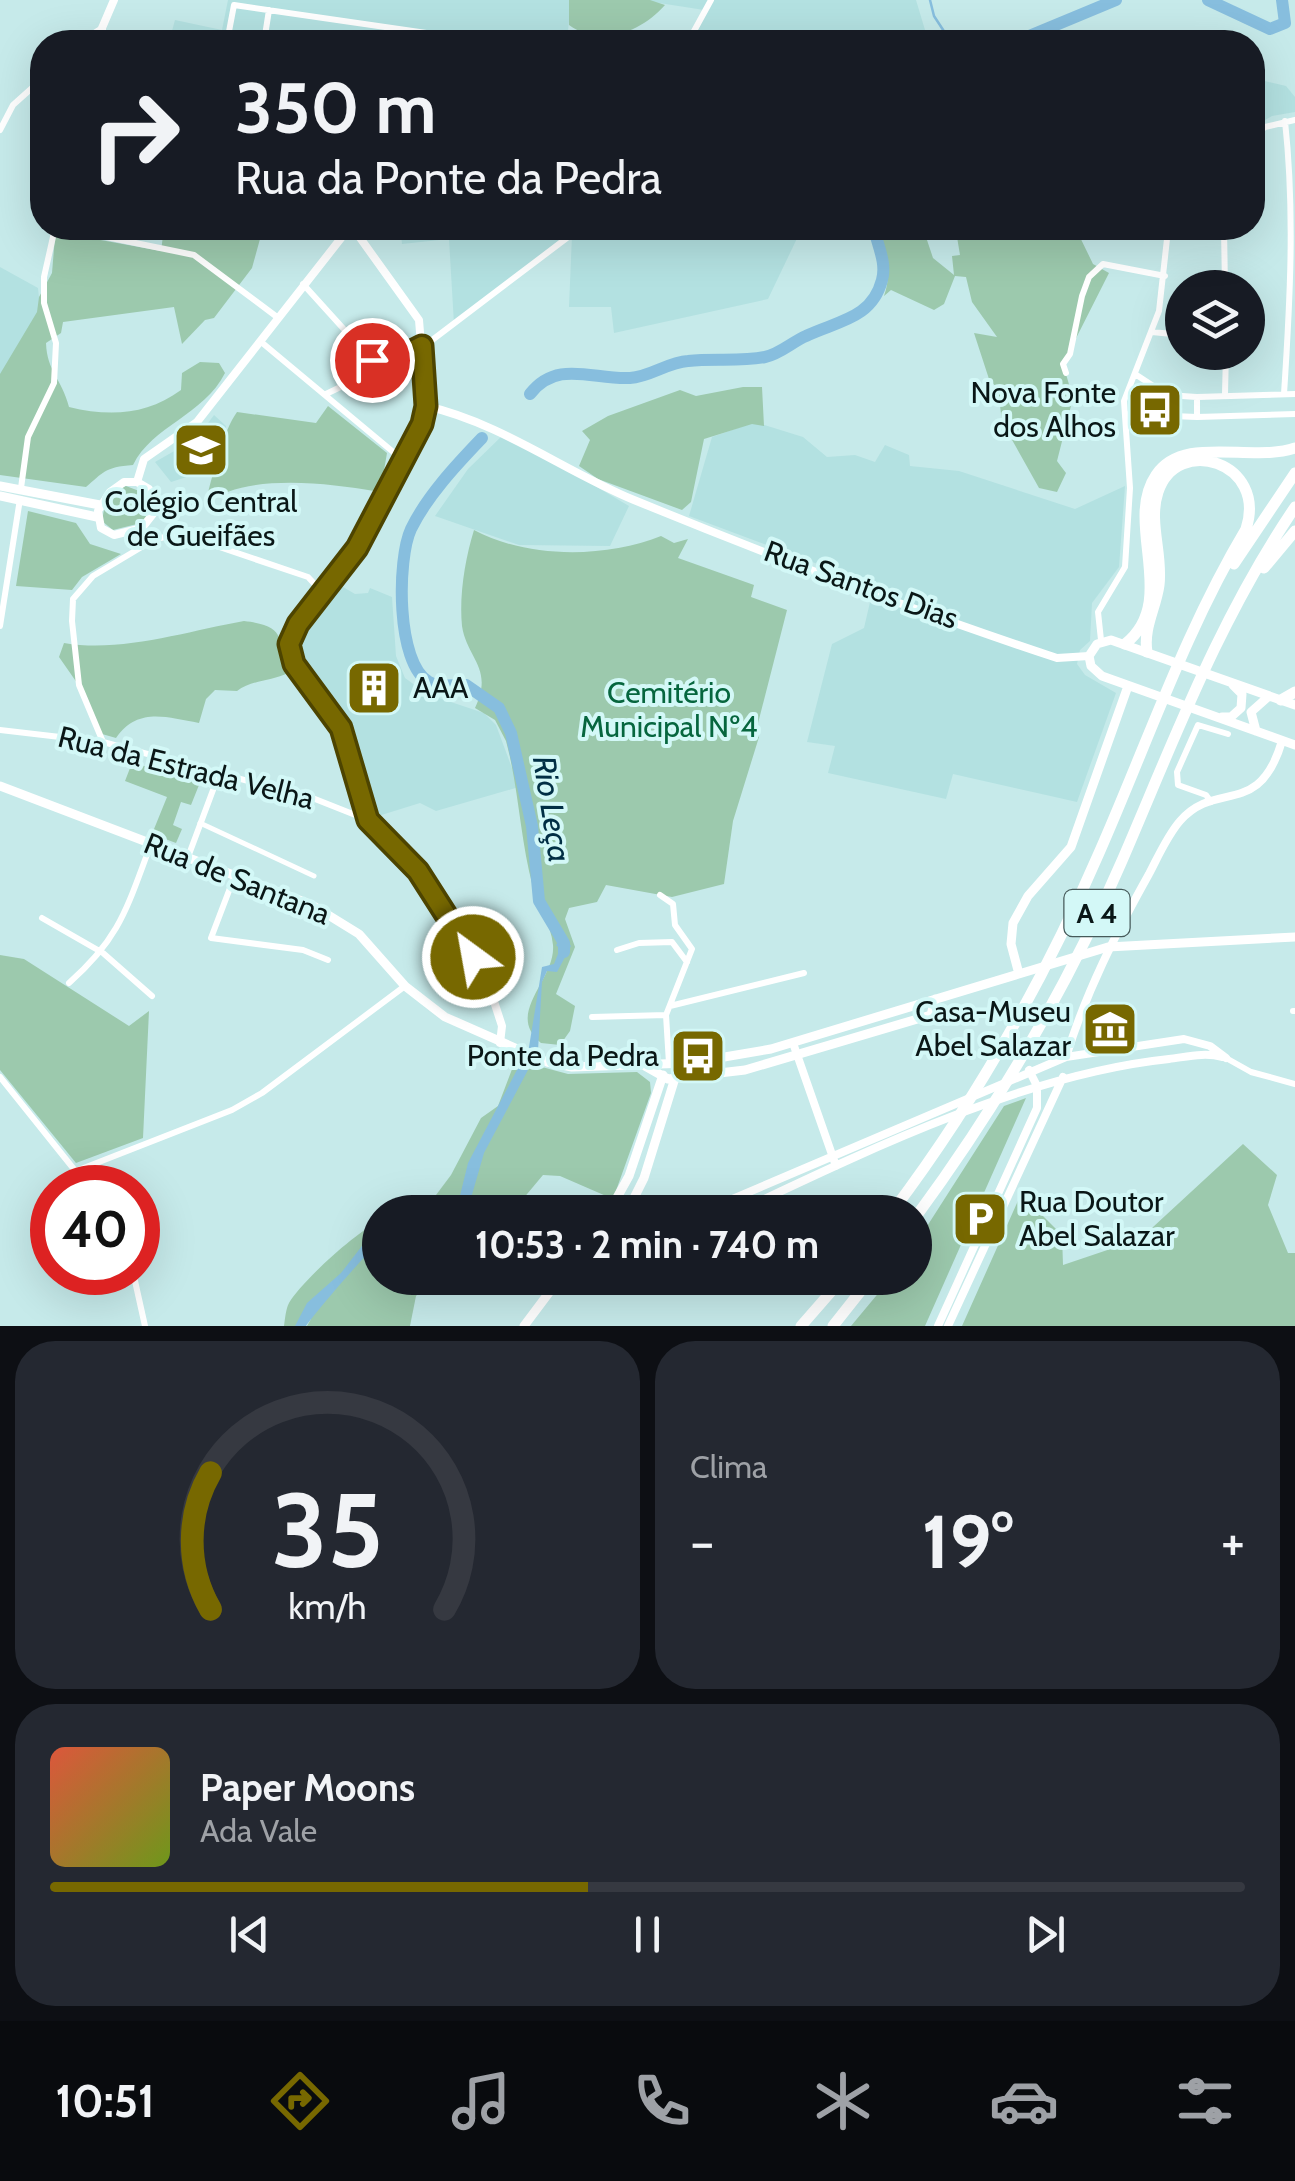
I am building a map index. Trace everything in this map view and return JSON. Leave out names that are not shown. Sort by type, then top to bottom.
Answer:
[{"type":"highway","points":[[1125,644],[1136,636],[1149,596],[1152,554],[1146,504],[1150,486],[1164,464],[1188,452],[1261,456],[1295,448]]},
{"type":"highway","points":[[1150,653],[1146,632],[1159,585],[1154,511],[1159,488],[1175,469],[1211,461],[1240,479],[1251,515],[1204,610]]},
{"type":"highway","name":"A 4","points":[[904,1195],[980,1084],[1022,1011],[1099,854],[1150,726],[1204,610],[1295,473]]},
{"type":"highway","name":"A 4","points":[[931,1195],[1002,1093],[1084,940],[1122,863],[1192,688],[1246,584],[1295,507]]},
{"type":"highway","points":[[1246,584],[1295,531]]},
{"type":"highway","points":[[1275,698],[1295,692]]},
{"type":"highway","points":[[801,1326],[827,1295]]},
{"type":"highway","points":[[834,1326],[858,1295]]},
{"type":"main road","points":[[0,486],[97,517]]},
{"type":"main road","points":[[0,496],[21,493],[100,505]]},
{"type":"main road","points":[[1295,705],[1125,644],[1101,640],[1089,656],[1095,671],[1295,745]]},
{"type":"main road","points":[[1215,716],[1231,717],[1241,708],[1240,690],[1226,680]]},
{"type":"main road","points":[[1024,972],[1011,944],[1012,923],[1028,896],[1070,846],[1133,687]]},
{"type":"main road","points":[[1256,731],[1251,712],[1275,698]]},
{"type":"main road","name":"Rua de Santana","points":[[0,786],[152,842],[346,923],[405,986],[445,1017],[547,1062],[572,1068],[640,1064],[667,1068]]},
{"type":"main road","points":[[667,1068],[794,1043],[1108,947],[1295,937]]},
{"type":"main road","points":[[676,1077],[745,1070],[797,1056],[930,1015],[935,999]]},
{"type":"main road","points":[[667,1068],[676,1077]]},
{"type":"main road","points":[[619,1195],[667,1068]]},
{"type":"main road","points":[[634,1195],[676,1077]]},
{"type":"main road","points":[[524,1326],[547,1295]]},
{"type":"street","points":[[99,30],[114,0]]},
{"type":"street","points":[[695,30],[711,0]]},
{"type":"street","points":[[229,30],[234,4],[406,30]]},
{"type":"street","points":[[266,30],[268,10]]},
{"type":"street","points":[[0,130],[13,105],[30,89]]},
{"type":"street","points":[[1265,128],[1295,120]]},
{"type":"street","points":[[1284,394],[1292,265],[1285,122]]},
{"type":"street","points":[[0,626],[28,438],[54,383],[56,342],[44,303],[44,278],[55,240]]},
{"type":"street","points":[[121,240],[194,254],[277,316]]},
{"type":"street","points":[[137,482],[144,459],[197,422],[341,240]]},
{"type":"street","points":[[360,240],[419,320],[426,406],[404,461],[357,548],[291,635],[290,654],[341,728],[368,820],[418,871],[480,968],[502,1026],[500,1042]]},
{"type":"street","points":[[326,394],[422,346],[564,240]]},
{"type":"street","points":[[1165,270],[1167,240]]},
{"type":"street","points":[[1224,240],[1225,270]]},
{"type":"street","points":[[1066,373],[1063,364],[1070,354],[1089,278],[1103,264],[1165,276],[1152,332],[1125,396],[1130,488],[1126,566],[1098,612],[1101,640]]},
{"type":"street","points":[[303,284],[379,368]]},
{"type":"street","points":[[1152,332],[1165,334]]},
{"type":"street","points":[[260,341],[404,461]]},
{"type":"street","points":[[1225,394],[1226,370]]},
{"type":"street","points":[[1135,374],[1167,395],[1295,394]]},
{"type":"street","points":[[1197,417],[1198,397]]},
{"type":"street","name":"Rua Santos Dias","points":[[426,406],[528,445],[633,500],[842,580],[1057,658],[1089,656]]},
{"type":"street","points":[[1125,414],[1295,414]]},
{"type":"street","points":[[137,482],[152,493],[156,510],[149,523],[129,533],[108,533],[97,517],[100,505],[119,484],[137,482]]},
{"type":"street","points":[[129,533],[137,549]]},
{"type":"street","points":[[103,742],[77,677],[72,602],[93,576],[166,535],[196,536],[308,577],[324,593]]},
{"type":"street","points":[[1212,803],[1206,795],[1178,785],[1177,772],[1198,726],[1228,734]]},
{"type":"street","name":"Rua da Estrada Velha","points":[[0,730],[103,742],[315,799],[368,820]]},
{"type":"street","points":[[1066,1057],[1108,947],[1174,828],[1192,810],[1257,786],[1270,771],[1282,740]]},
{"type":"street","points":[[188,857],[220,773]]},
{"type":"street","points":[[200,823],[314,876]]},
{"type":"street","points":[[69,983],[103,953],[117,933],[152,842]]},
{"type":"street","points":[[235,876],[211,938],[303,950],[328,960]]},
{"type":"street","points":[[660,896],[672,904],[675,924],[692,949],[668,1011],[667,1068]]},
{"type":"street","points":[[42,918],[103,953],[152,996]]},
{"type":"street","points":[[617,950],[639,943],[672,942],[687,962]]},
{"type":"street","points":[[592,1017],[668,1011],[804,973]]},
{"type":"street","points":[[91,1165],[232,1110],[262,1094],[405,986]]},
{"type":"street","points":[[741,1195],[1066,1057],[1184,1039],[1210,1046],[1251,1072],[1295,1084]]},
{"type":"street","points":[[794,1043],[836,1166]]},
{"type":"street","points":[[1107,1052],[1108,1068]]},
{"type":"street","points":[[774,1195],[1033,1085],[1108,1068],[1208,1054],[1226,1058]]},
{"type":"street","points":[[938,1326],[1038,1108],[1029,1070]]},
{"type":"street","points":[[0,1077],[71,1165]]},
{"type":"street","points":[[948,1326],[1063,1077]]},
{"type":"street","points":[[138,1295],[145,1326]]},
{"type":"shaded area","points":[[228,0],[571,0],[568,30],[222,30]]},
{"type":"shaded area","points":[[640,0],[916,0],[925,30],[693,30],[704,10]]},
{"type":"shaded area","points":[[175,20],[222,30],[172,30]]},
{"type":"shaded area","points":[[1265,81],[1286,86],[1295,97],[1295,112],[1265,120]]},
{"type":"shaded area","points":[[402,240],[440,240],[402,244]]},
{"type":"shaded area","points":[[449,240],[565,240],[454,324]]},
{"type":"shaded area","points":[[572,240],[796,240],[768,299],[614,333],[611,307],[569,307]]},
{"type":"shaded area","points":[[0,267],[38,288],[40,308],[0,376]]},
{"type":"shaded area","name":"Colégio Central de Gueifães","points":[[214,415],[226,426],[224,465],[171,482],[155,462],[197,438]]},
{"type":"shaded area","points":[[755,422],[803,437],[827,457],[855,455],[875,462],[885,445],[909,455],[910,466],[959,471],[1075,509],[1125,486],[1119,567],[1092,603],[1090,641],[1080,650],[1077,664],[1085,675],[1116,693],[1077,802],[953,774],[946,799],[828,773],[835,746],[807,742],[832,644],[864,628],[874,585],[689,516],[712,437]]},
{"type":"shaded area","points":[[505,433],[629,506],[610,546],[519,545],[435,516],[468,469]]},
{"type":"shaded area","points":[[338,584],[355,594],[368,593],[370,588],[392,597],[396,656],[405,678],[427,694],[484,713],[496,725],[519,787],[436,811],[420,803],[375,817],[351,731],[303,663],[298,649],[302,628]]},
{"type":"shaded area","points":[[564,936],[571,946],[557,972],[547,971],[542,982],[538,1051],[484,1153],[472,1195],[460,1195],[468,1163],[529,1047],[542,967],[554,964],[560,949],[556,945]]},
{"type":"shaded area","points":[[362,1246],[362,1260],[306,1326],[295,1326],[307,1303],[341,1273]]},
{"type":"green space","points":[[569,0],[650,0],[665,5],[630,30],[578,30],[569,25]]},
{"type":"green space","points":[[55,240],[100,240],[161,251],[162,240],[260,240],[252,268],[214,318],[205,320],[182,344],[174,307],[63,322],[61,333],[46,343],[49,361],[69,407],[84,410],[128,412],[155,405],[181,390],[182,373],[200,362],[219,363],[225,373],[216,387],[152,440],[133,465],[110,469],[86,487],[0,475],[0,374],[37,312],[39,297],[52,273]]},
{"type":"green space","points":[[881,240],[927,240],[933,258],[954,275],[952,256],[960,255],[958,240],[1081,240],[1093,264],[1109,273],[1063,364],[1073,398],[1057,461],[1066,473],[1057,492],[1039,488],[1002,422],[998,389],[989,379],[974,333],[997,337],[972,302],[966,277],[955,276],[944,304],[934,310],[891,290],[884,296],[888,270]]},
{"type":"green space","points":[[762,387],[764,426],[752,424],[704,439],[691,502],[682,510],[598,479],[579,466],[590,440],[582,431],[608,416],[680,390],[696,396]]},
{"type":"green space","points":[[328,406],[387,453],[382,482],[374,491],[310,483],[263,484],[222,494],[205,504],[223,443],[237,412],[316,423]]},
{"type":"green space","points":[[126,486],[147,494],[149,514],[141,523],[113,530],[103,522],[104,511],[112,496]]},
{"type":"green space","points":[[28,511],[76,523],[90,544],[121,554],[82,577],[72,590],[16,586]]},
{"type":"green space","name":"Cemitério Municipal Nº4","points":[[474,530],[518,546],[567,552],[616,548],[661,536],[674,543],[688,539],[678,558],[754,585],[751,597],[787,610],[755,735],[759,737],[733,821],[724,884],[672,897],[606,885],[597,902],[569,908],[565,919],[575,947],[556,994],[575,1006],[570,1031],[560,1045],[541,1043],[531,1032],[529,1008],[552,958],[552,937],[535,895],[506,741],[495,720],[475,708],[481,673],[465,637],[461,614],[463,578]]},
{"type":"green space","points":[[244,621],[274,630],[288,673],[237,691],[215,690],[206,699],[199,723],[143,718],[124,728],[116,738],[102,734],[82,690],[59,657],[64,643],[131,643]]},
{"type":"green space","points":[[132,763],[201,780],[191,805],[181,802],[173,825],[182,829],[176,843],[152,834],[167,797],[125,781]]},
{"type":"green space","points":[[0,955],[24,959],[129,1026],[149,1011],[143,1138],[76,1163],[0,1070]]},
{"type":"green space","points":[[527,1063],[568,1074],[637,1072],[650,1082],[651,1093],[614,1195],[604,1195],[560,1176],[543,1175],[526,1195],[436,1195],[481,1118],[498,1106],[514,1064]]},
{"type":"green space","points":[[1026,1098],[925,1326],[851,1326],[877,1295],[932,1295],[932,1218],[1004,1106]]},
{"type":"green space","points":[[1243,1144],[1277,1175],[1268,1205],[1288,1253],[1295,1253],[1295,1326],[962,1326],[1021,1194],[1062,1235],[1063,1265],[1140,1239]]},
{"type":"green space","points":[[362,1232],[362,1295],[417,1295],[410,1326],[307,1326],[311,1319],[303,1321],[304,1326],[284,1326],[289,1303]]},
{"type":"waterway","points":[[930,0],[943,30]]},
{"type":"waterway","name":"Rio Leça","points":[[1044,30],[1116,0]]},
{"type":"waterway","name":"Rio Leça","points":[[1208,0],[1270,29],[1285,23],[1282,0]]},
{"type":"waterway","name":"Rio Leça","points":[[530,394],[541,383],[564,374],[630,378],[681,362],[746,359],[776,353],[852,317],[870,303],[883,273],[877,240]]},
{"type":"waterway","name":"Rio Leça","points":[[482,438],[434,493],[411,529],[403,563],[405,634],[410,655],[429,682],[466,685],[499,708],[511,733],[532,826],[539,901],[564,943],[564,952]]},
{"type":"place","name":"Nova Fonte dos Alhos","points":[[1155,410]]},
{"type":"place","name":"Colégio Central de Gueifães","points":[[201,450]]},
{"type":"place","name":"AAA","points":[[374,688]]},
{"type":"place","name":"Casa-Museu Abel Salazar","points":[[1110,1029]]},
{"type":"place","name":"Ponte da Pedra","points":[[698,1056]]},
{"type":"place","name":"Rua Doutor Abel Salazar","points":[[980,1219]]},
{"type":"route","points":[[372,360],[379,368],[422,346],[426,406],[422,424],[339,577],[291,635],[290,654],[341,728],[368,820],[418,871],[473,957]]}]
